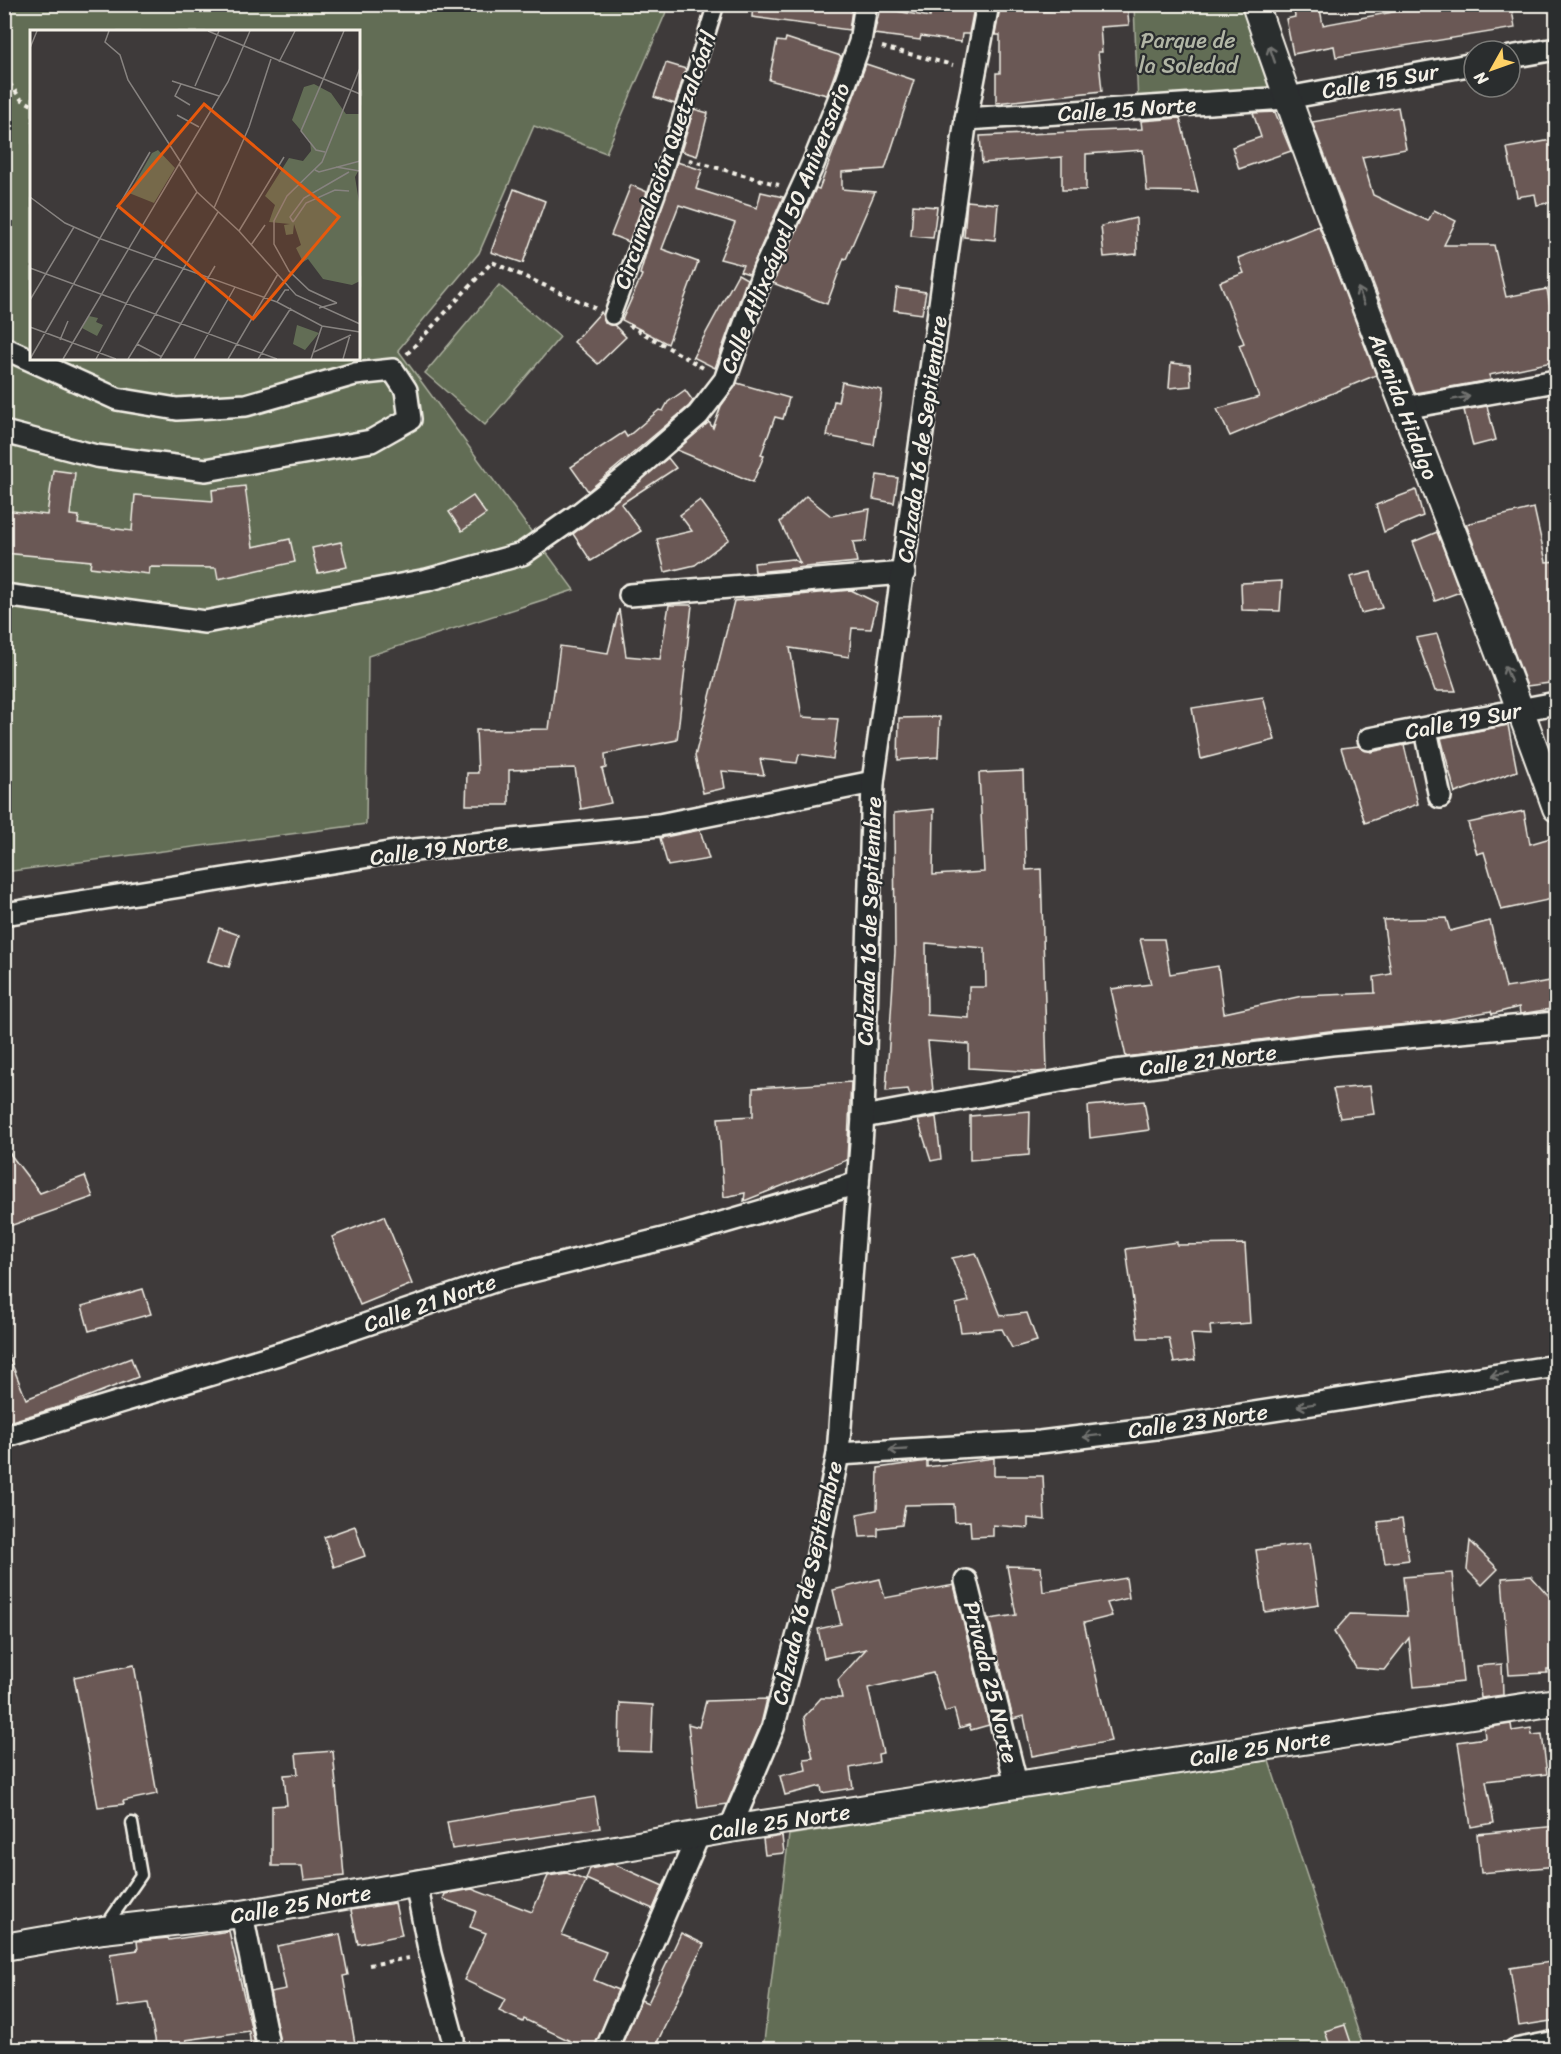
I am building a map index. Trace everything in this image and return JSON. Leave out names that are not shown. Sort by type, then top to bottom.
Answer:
[{"type":"street","name":"Circunvalación Quetzalcóatl","points":[[612,316],[669,154],[716,4]]},
{"type":"street","name":"Calle Atlixcáyotl 50 Aniversario","points":[[4,595],[205,622],[427,580],[522,554],[579,514],[698,415],[724,380],[764,270],[800,191],[860,42],[866,4]]},
{"type":"street","name":"Calzada 16 de Septiembre","points":[[730,1829],[773,1728],[814,1574],[838,1454],[863,1117],[873,782],[966,119],[988,4]]},
{"type":"street","name":"Avenida Hidalgo","points":[[1255,4],[1287,98],[1557,808]]},
{"type":"street","points":[[1522,55],[1557,49]]},
{"type":"street","name":"Calle 15 Sur","points":[[1287,98],[1462,66]]},
{"type":"street","name":"Calle 15 Norte","points":[[966,119],[1287,98]]},
{"type":"street","points":[[4,348],[30,360]]},
{"type":"street","points":[[4,432],[96,456],[206,470],[371,441],[410,420],[406,390],[393,370],[355,374],[246,405],[177,409],[117,399],[31,360]]},
{"type":"street","points":[[1404,408],[1557,381]]},
{"type":"street","points":[[630,595],[904,573]]},
{"type":"street","name":"Calle 19 Sur","points":[[1369,739],[1557,704]]},
{"type":"street","points":[[1426,730],[1440,797]]},
{"type":"street","name":"Calle 19 Norte","points":[[4,914],[395,852],[658,825],[873,782]]},
{"type":"street","name":"Calle 21 Norte","points":[[863,1117],[1115,1071],[1330,1044],[1557,1023]]},
{"type":"street","name":"Calle 21 Norte","points":[[4,1437],[285,1353],[500,1279],[687,1233],[858,1183]]},
{"type":"street","name":"Calle 23 Norte","points":[[838,1454],[1040,1442],[1164,1427],[1557,1366]]},
{"type":"street","name":"Privada 25 Norte","points":[[966,1581],[1016,1783]]},
{"type":"street","name":"Calle 25 Norte","points":[[4,1947],[103,1930],[242,1914],[730,1829],[1016,1783],[1557,1702]]},
{"type":"street","points":[[606,2049],[698,1836]]},
{"type":"street","points":[[416,1882],[430,1954],[453,2039]]},
{"type":"street","points":[[242,1914],[268,2049]]},
{"type":"street","points":[[1515,2049],[1557,2042]]},
{"type":"lane","points":[[103,1930],[141,1875],[132,1823]]},
{"type":"path","points":[[860,42],[974,70]]},
{"type":"path","points":[[4,76],[21,99],[30,104]]},
{"type":"path","points":[[669,154],[800,191]]},
{"type":"path","points":[[393,370],[492,262]]},
{"type":"path","points":[[369,1965],[430,1954]]},
{"type":"green space","points":[[4,5],[669,5],[606,153],[534,126],[479,253],[398,350],[574,590],[368,656],[366,824],[5,872]]},
{"type":"green space","name":"Parque de la Soledad","points":[[1134,5],[1241,5],[1271,95],[1138,105]]},
{"type":"green space","points":[[499,285],[560,337],[485,425],[425,373]]},
{"type":"green space","points":[[1268,1758],[1364,2049],[763,2050],[789,1835]]},
{"type":"building","points":[[753,4],[813,4],[852,9],[849,30],[752,17]]},
{"type":"building","points":[[931,4],[966,4],[966,8],[974,8],[969,34],[962,34],[961,42],[921,36],[920,40],[874,34],[880,8],[930,17]]},
{"type":"building","points":[[1293,4],[1319,4],[1323,25],[1436,4],[1511,4],[1515,28],[1336,57],[1334,46],[1293,54],[1286,19],[1295,17]]},
{"type":"building","points":[[1127,5],[1129,25],[1100,27],[1102,52],[1098,52],[1102,91],[996,103],[996,73],[1000,73],[1000,35],[995,35],[1000,8],[1044,8],[1044,11]]},
{"type":"building","points":[[786,38],[841,56],[827,95],[769,80],[777,41],[785,42]]},
{"type":"building","points":[[666,63],[686,69],[675,104],[654,97]]},
{"type":"building","points":[[866,64],[914,80],[885,169],[842,172],[842,189],[875,192],[846,259],[844,258],[827,304],[773,283],[816,188],[819,189]]},
{"type":"building","points":[[1398,107],[1406,149],[1362,157],[1373,195],[1428,221],[1434,210],[1456,221],[1444,245],[1494,245],[1506,297],[1547,289],[1557,344],[1557,361],[1489,375],[1491,380],[1415,393],[1312,122]]},
{"type":"building","points":[[694,109],[708,113],[697,156],[681,151]]},
{"type":"building","points":[[1275,112],[1291,151],[1239,169],[1232,147],[1261,137],[1253,113]]},
{"type":"building","points":[[1180,118],[1198,192],[1147,191],[1143,150],[1086,154],[1086,190],[1062,190],[1062,157],[982,163],[980,136],[1142,129],[1141,121]]},
{"type":"building","points":[[1557,139],[1557,201],[1537,205],[1535,194],[1517,197],[1507,148]]},
{"type":"building","points":[[677,162],[702,170],[696,189],[757,208],[761,192],[783,197],[749,274],[740,271],[743,265],[720,259],[735,223],[679,205],[662,249],[698,262],[668,344],[622,320],[642,275],[640,274],[647,250]]},
{"type":"building","points":[[631,185],[647,192],[629,242],[611,235]]},
{"type":"building","points":[[514,189],[545,201],[523,263],[491,252]]},
{"type":"building","points":[[967,201],[998,204],[995,240],[964,237]]},
{"type":"building","points":[[913,205],[937,207],[933,238],[911,236]]},
{"type":"building","points":[[1136,218],[1137,254],[1104,257],[1101,226]]},
{"type":"building","points":[[1319,226],[1376,375],[1230,436],[1217,409],[1259,397],[1239,345],[1244,343],[1220,282],[1244,273],[1238,258]]},
{"type":"building","points":[[738,274],[747,279],[715,368],[693,357]]},
{"type":"building","points":[[897,288],[926,292],[922,314],[894,310]]},
{"type":"building","points":[[601,312],[605,323],[614,325],[626,337],[598,364],[574,342]]},
{"type":"building","points":[[1171,363],[1190,365],[1191,386],[1169,388]]},
{"type":"building","points":[[842,382],[882,390],[874,445],[827,436],[834,401],[838,402]]},
{"type":"building","points":[[737,383],[789,398],[783,419],[775,417],[761,455],[764,456],[753,482],[677,450],[709,422],[713,428],[721,406]]},
{"type":"building","points":[[685,390],[693,401],[689,406],[588,491],[571,467],[624,432],[627,437],[659,410],[663,411],[668,402]]},
{"type":"building","points":[[1487,406],[1496,440],[1473,446],[1464,410]]},
{"type":"building","points":[[668,458],[676,468],[621,504],[641,531],[591,561],[573,534]]},
{"type":"building","points":[[53,470],[75,473],[70,515],[79,516],[78,524],[132,531],[135,495],[213,501],[212,490],[245,486],[253,547],[290,539],[295,562],[218,579],[216,568],[150,567],[149,574],[90,567],[91,561],[4,553],[4,510],[47,515]]},
{"type":"building","points":[[877,475],[898,478],[894,503],[873,499]]},
{"type":"building","points":[[1416,490],[1423,516],[1384,532],[1376,505]]},
{"type":"building","points":[[473,496],[486,514],[462,531],[449,512]]},
{"type":"building","points":[[806,496],[831,516],[870,509],[866,541],[853,542],[857,562],[755,572],[754,563],[792,559],[800,563],[780,522]]},
{"type":"building","points":[[700,500],[729,539],[695,565],[665,572],[657,539],[692,531],[680,515]]},
{"type":"building","points":[[1534,508],[1546,562],[1557,561],[1557,682],[1527,686],[1466,524]]},
{"type":"building","points":[[1437,532],[1460,592],[1435,601],[1413,542]]},
{"type":"building","points":[[341,542],[347,567],[318,573],[312,548]]},
{"type":"building","points":[[1371,572],[1382,608],[1361,613],[1350,577]]},
{"type":"building","points":[[1282,581],[1280,611],[1242,610],[1241,583]]},
{"type":"building","points":[[851,590],[877,603],[871,629],[852,628],[849,657],[790,648],[802,717],[838,719],[833,759],[799,754],[797,763],[760,759],[764,775],[722,771],[725,788],[703,793],[695,756],[734,601]]},
{"type":"building","points":[[669,605],[692,605],[677,740],[605,754],[606,768],[602,769],[611,803],[581,809],[575,768],[509,770],[509,805],[466,805],[467,773],[478,773],[476,730],[549,729],[560,646],[608,653],[619,609],[626,656],[660,659]]},
{"type":"building","points":[[1437,634],[1456,691],[1435,691],[1416,638]]},
{"type":"building","points":[[1263,697],[1275,740],[1201,759],[1192,708]]},
{"type":"building","points":[[940,717],[938,757],[898,760],[899,718]]},
{"type":"building","points":[[1508,725],[1517,771],[1455,793],[1441,738]]},
{"type":"building","points":[[1404,745],[1418,804],[1365,823],[1341,748],[1359,746],[1371,752]]},
{"type":"building","points":[[1023,771],[1026,870],[1041,869],[1047,1071],[969,1068],[969,1044],[928,1041],[933,1091],[910,1095],[908,1089],[886,1091],[895,952],[894,813],[934,809],[933,875],[984,872],[979,773]],"holes":[[[926,943],[985,948],[986,987],[969,987],[969,1018],[927,1015]]]},
{"type":"building","points":[[1524,811],[1530,844],[1557,836],[1557,898],[1501,910],[1484,852],[1477,854],[1468,823]]},
{"type":"building","points":[[700,830],[709,859],[668,866],[660,838]]},
{"type":"building","points":[[1446,918],[1450,931],[1490,921],[1506,988],[1557,980],[1557,1008],[1520,1014],[1519,1007],[1492,1014],[1491,1011],[1432,1022],[1329,1031],[1126,1057],[1111,989],[1151,984],[1140,939],[1164,939],[1170,974],[1218,966],[1224,1013],[1302,996],[1375,993],[1374,977],[1391,974],[1383,920]]},
{"type":"building","points":[[219,928],[239,935],[229,967],[208,961]]},
{"type":"building","points":[[851,1082],[847,1160],[744,1201],[745,1193],[724,1197],[718,1118],[753,1116],[753,1088]]},
{"type":"building","points":[[1370,1086],[1374,1114],[1340,1118],[1333,1089]]},
{"type":"building","points":[[1144,1101],[1149,1130],[1090,1138],[1088,1106]]},
{"type":"building","points":[[1030,1111],[1029,1155],[970,1160],[970,1116]]},
{"type":"building","points":[[936,1117],[941,1159],[931,1161],[918,1120]]},
{"type":"building","points":[[4,1146],[40,1193],[85,1176],[93,1197],[4,1228]]},
{"type":"building","points":[[384,1216],[412,1284],[360,1305],[332,1237]]},
{"type":"building","points":[[1177,1242],[1177,1245],[1245,1244],[1250,1323],[1210,1326],[1211,1335],[1191,1334],[1195,1360],[1174,1363],[1169,1338],[1138,1338],[1126,1249]]},
{"type":"building","points":[[976,1253],[1001,1316],[1027,1313],[1037,1341],[1012,1348],[1002,1329],[961,1332],[956,1304],[969,1301],[952,1258]]},
{"type":"building","points":[[143,1289],[151,1314],[89,1331],[82,1306]]},
{"type":"building","points":[[5,1347],[26,1399],[131,1358],[138,1377],[69,1404],[8,1422],[4,1413]]},
{"type":"building","points":[[994,1458],[994,1476],[1043,1476],[1045,1520],[1028,1518],[1028,1528],[993,1525],[993,1536],[971,1537],[970,1521],[955,1522],[954,1504],[905,1505],[902,1525],[878,1528],[878,1536],[860,1537],[857,1514],[877,1510],[878,1468],[927,1461],[927,1467]]},
{"type":"building","points":[[1402,1519],[1409,1560],[1385,1563],[1378,1522]]},
{"type":"building","points":[[355,1526],[365,1556],[334,1567],[324,1537]]},
{"type":"building","points":[[1470,1541],[1498,1569],[1482,1585],[1467,1570]]},
{"type":"building","points":[[1310,1543],[1319,1604],[1265,1612],[1256,1550]]},
{"type":"building","points":[[1007,1566],[1041,1567],[1043,1592],[1126,1578],[1129,1598],[1107,1603],[1112,1616],[1084,1623],[1111,1741],[1032,1756],[1024,1716],[1013,1719],[989,1619],[1016,1615]]},
{"type":"building","points":[[1452,1573],[1463,1682],[1414,1687],[1409,1638],[1384,1670],[1356,1668],[1334,1632],[1350,1614],[1407,1616],[1403,1577]]},
{"type":"building","points":[[1531,1576],[1557,1605],[1557,1669],[1547,1669],[1547,1673],[1509,1675],[1502,1578]]},
{"type":"building","points":[[880,1579],[885,1598],[954,1585],[989,1725],[971,1730],[969,1725],[959,1728],[954,1709],[945,1712],[933,1673],[868,1688],[883,1753],[878,1754],[879,1762],[850,1768],[853,1788],[822,1793],[821,1786],[785,1795],[780,1776],[806,1770],[804,1759],[813,1758],[804,1717],[821,1698],[842,1698],[838,1680],[866,1649],[824,1658],[818,1629],[841,1624],[833,1590]]},
{"type":"building","points":[[1502,1664],[1503,1695],[1481,1698],[1477,1666]]},
{"type":"building","points":[[134,1665],[157,1794],[123,1801],[124,1804],[98,1807],[74,1677]]},
{"type":"building","points":[[767,1699],[761,1724],[727,1804],[698,1808],[688,1724],[699,1727],[706,1701]]},
{"type":"building","points":[[620,1703],[653,1705],[651,1752],[619,1751]]},
{"type":"building","points":[[1511,1724],[1512,1731],[1531,1728],[1532,1735],[1542,1734],[1547,1774],[1486,1781],[1494,1823],[1471,1827],[1458,1742],[1485,1738],[1484,1728]]},
{"type":"building","points":[[333,1751],[344,1876],[304,1880],[302,1866],[272,1866],[272,1806],[287,1805],[284,1775],[298,1774],[296,1754]]},
{"type":"building","points":[[595,1797],[600,1828],[452,1849],[447,1822]]},
{"type":"building","points":[[1557,1826],[1557,1866],[1481,1873],[1477,1834]]},
{"type":"building","points":[[782,1836],[784,1853],[765,1855],[763,1839]]},
{"type":"building","points":[[614,1864],[663,1886],[653,1909],[586,1879],[590,1869]]},
{"type":"building","points":[[567,1873],[586,1881],[562,1935],[606,1952],[594,1980],[618,1990],[594,2049],[587,2049],[524,2019],[523,2022],[499,2011],[505,1999],[464,1980],[486,1933],[470,1927],[476,1911],[443,1899],[445,1894],[472,1889],[532,1912],[548,1876]]},
{"type":"building","points":[[395,1903],[402,1935],[358,1944],[351,1910]]},
{"type":"building","points":[[229,1931],[256,2049],[251,2049],[249,2031],[186,2040],[188,2049],[157,2049],[148,2003],[118,2007],[110,1954],[138,1950],[137,1941],[168,1938],[169,1940]]},
{"type":"building","points":[[681,1933],[704,1944],[654,2049],[620,2049],[641,2000],[648,2003]]},
{"type":"building","points":[[340,1934],[348,1975],[343,1976],[356,2049],[281,2049],[270,1992],[286,1989],[277,1946]]},
{"type":"building","points":[[1557,1961],[1557,2020],[1519,2026],[1510,1968]]},
{"type":"building","points":[[1345,2025],[1353,2049],[1331,2049],[1325,2031]]}]
